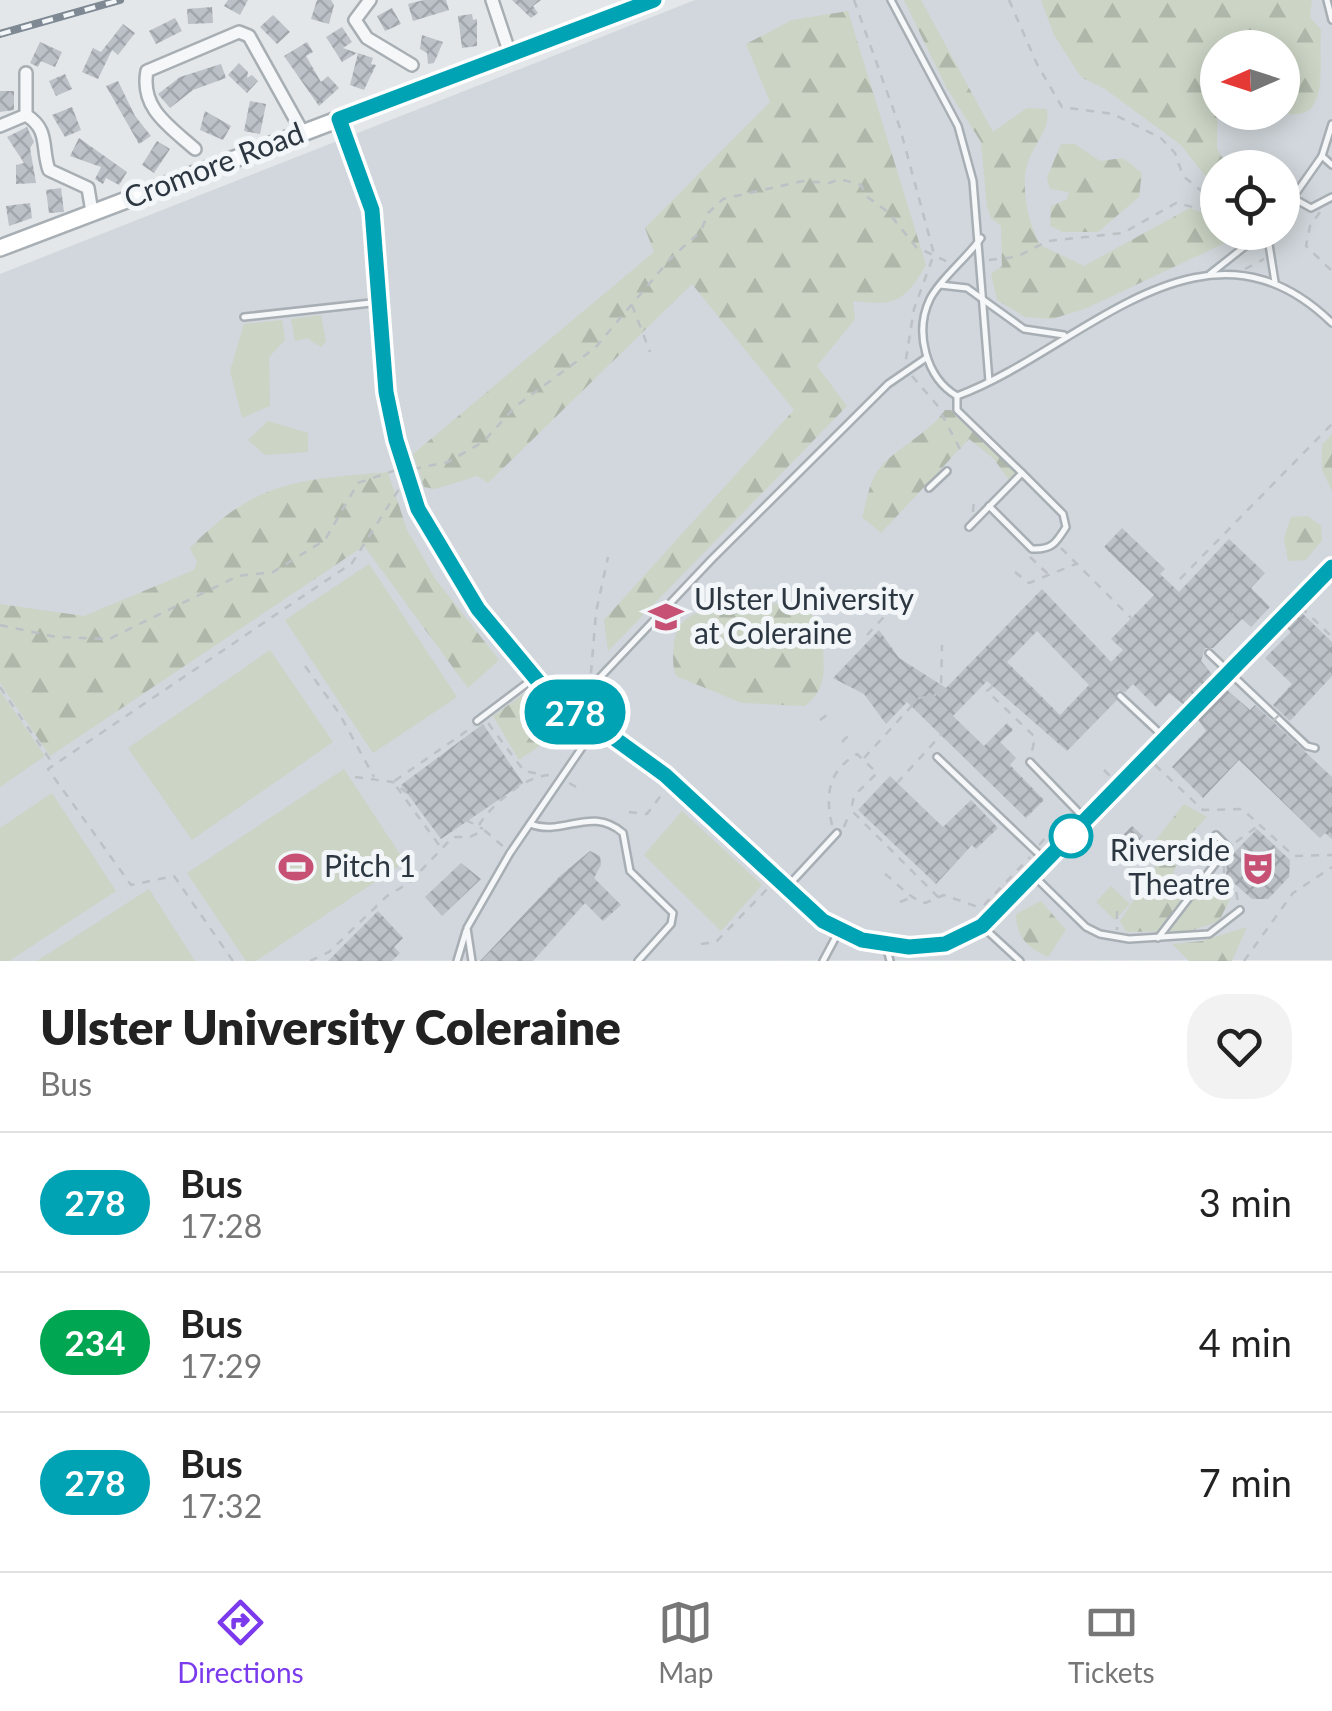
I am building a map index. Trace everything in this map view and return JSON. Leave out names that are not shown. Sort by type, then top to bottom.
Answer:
[{"type":"main road","name":"Cromore Road","points":[[0,248],[653,0]]},
{"type":"street","points":[[370,0],[354,20],[367,38],[412,66]]},
{"type":"street","points":[[492,0],[510,54]]},
{"type":"street","points":[[195,149],[156,114],[143,90],[147,71],[239,32],[248,36],[303,133]]},
{"type":"street","points":[[26,73],[26,115]]},
{"type":"street","points":[[0,126],[26,115]]},
{"type":"street","points":[[26,115],[37,122],[46,138],[49,170],[88,188],[92,212]]},
{"type":"lane","points":[[892,0],[958,126],[973,181],[981,238],[989,381]]},
{"type":"lane","points":[[1327,0],[1332,20]]},
{"type":"lane","points":[[339,119],[372,210],[386,392],[408,477],[418,509],[478,609],[534,678],[672,781],[787,888],[840,931],[886,945],[945,944],[982,926],[1186,715]]},
{"type":"lane","points":[[1300,191],[1322,156],[1332,124]]},
{"type":"lane","points":[[1322,156],[1332,165]]},
{"type":"lane","points":[[1300,202],[1311,208],[1332,197]]},
{"type":"lane","points":[[957,396],[941,387],[926,358],[926,310],[938,287],[981,238]]},
{"type":"lane","points":[[1210,274],[1241,250]]},
{"type":"lane","points":[[1269,250],[1278,278],[1275,283]]},
{"type":"lane","points":[[957,396],[1064,335],[1182,278],[1210,274],[1275,283],[1332,323]]},
{"type":"lane","points":[[938,287],[957,284],[1024,330],[1064,335]]},
{"type":"lane","points":[[244,317],[380,302]]},
{"type":"lane","points":[[570,708],[725,545],[888,384],[926,358]]},
{"type":"lane","points":[[957,396],[957,410],[1063,514],[1066,526],[1056,543],[1046,549],[1032,548],[990,506]]},
{"type":"lane","points":[[929,488],[946,471]]},
{"type":"lane","points":[[968,526],[1022,473]]},
{"type":"lane","points":[[1223,678],[1332,566]]},
{"type":"lane","points":[[1209,653],[1307,746],[1316,748]]},
{"type":"lane","points":[[476,723],[534,678]]},
{"type":"lane","points":[[1120,696],[1165,738]]},
{"type":"lane","points":[[457,961],[467,928],[510,853],[596,727]]},
{"type":"lane","points":[[937,757],[1046,861]]},
{"type":"lane","points":[[1030,762],[1086,820]]},
{"type":"lane","points":[[530,824],[547,830],[584,819],[602,821],[623,834],[630,870],[667,902],[673,913],[672,924],[638,961]]},
{"type":"lane","points":[[787,888],[837,833]]},
{"type":"lane","points":[[1158,938],[1228,847],[1216,835]]},
{"type":"lane","points":[[1032,875],[1086,927],[1118,937],[1209,934],[1240,910]]},
{"type":"lane","points":[[982,926],[1020,961]]},
{"type":"lane","points":[[467,928],[472,961]]},
{"type":"lane","points":[[823,961],[840,931]]},
{"type":"lane","points":[[886,945],[890,961]]},
{"type":"path","points":[[854,0],[900,128],[934,254],[903,359],[908,371],[937,404],[963,455]]},
{"type":"path","points":[[1009,0],[1037,64],[1062,106],[1113,114],[1161,138],[1175,153],[1183,176],[1200,190]]},
{"type":"path","points":[[233,961],[174,876],[131,884],[48,768],[352,564],[415,470],[448,462],[483,442],[516,406],[594,348],[631,303],[701,231],[708,213],[724,199],[803,181],[829,183],[840,179],[861,185],[866,196],[888,212],[916,247],[958,268]]},
{"type":"path","points":[[982,268],[988,260],[1016,257],[1048,241],[1123,233],[1176,203],[1200,209]]},
{"type":"path","points":[[1310,226],[1323,208]]},
{"type":"path","points":[[1312,214],[1306,246],[1315,259],[1332,271]]},
{"type":"path","points":[[1242,276],[1247,267],[1270,256]]},
{"type":"path","points":[[631,303],[650,352]]},
{"type":"path","points":[[1180,579],[1332,424]]},
{"type":"path","points":[[0,626],[56,637],[109,639],[238,576],[273,572],[325,540],[358,483],[405,466],[415,470]]},
{"type":"path","points":[[1056,543],[1131,618]]},
{"type":"path","points":[[592,684],[596,612],[608,557]]},
{"type":"path","points":[[1015,572],[1029,582],[1076,564]]},
{"type":"path","points":[[867,635],[897,603]]},
{"type":"path","points":[[1298,603],[1332,638]]},
{"type":"path","points":[[1228,620],[1235,612]]},
{"type":"path","points":[[863,760],[919,698],[934,696],[941,688],[942,646]]},
{"type":"path","points":[[306,666],[374,777]]},
{"type":"path","points":[[993,686],[987,691],[1036,737],[1030,762]]},
{"type":"path","points":[[0,687],[54,765]]},
{"type":"path","points":[[1273,721],[1281,713]]},
{"type":"path","points":[[820,720],[828,714]]},
{"type":"path","points":[[393,782],[476,723],[486,720],[524,771],[561,778],[578,788]]},
{"type":"path","points":[[842,742],[849,735]]},
{"type":"path","points":[[897,783],[942,736]]},
{"type":"path","points":[[829,830],[830,781],[857,754],[877,773],[854,796],[847,824],[837,833]]},
{"type":"path","points":[[1155,765],[1203,810],[1242,810],[1294,856],[1332,854]]},
{"type":"path","points":[[1104,770],[1115,781]]},
{"type":"path","points":[[479,825],[489,809],[541,774]]},
{"type":"path","points":[[355,777],[393,782],[406,792]]},
{"type":"path","points":[[629,812],[647,814],[672,781]]},
{"type":"path","points":[[393,782],[440,846]]},
{"type":"path","points":[[851,810],[939,898]]},
{"type":"path","points":[[1038,846],[1070,812]]},
{"type":"path","points":[[466,820],[479,825],[510,853]]},
{"type":"path","points":[[1228,847],[1260,825]]},
{"type":"path","points":[[312,960],[330,952],[388,896],[409,883],[440,846],[453,837],[470,837],[484,830]]},
{"type":"path","points":[[982,906],[1032,856]]},
{"type":"path","points":[[1224,868],[1224,879],[1236,890],[1240,910]]},
{"type":"path","points":[[1244,961],[1292,893],[1332,868]]},
{"type":"path","points":[[885,874],[925,904],[944,895],[982,906],[994,915]]},
{"type":"path","points":[[701,944],[716,942],[772,883],[764,875]]},
{"type":"path","points":[[900,902],[912,898]]},
{"type":"path","points":[[1117,911],[1118,937]]},
{"type":"shaded area","name":"Ulster University at Coleraine","points":[[695,0],[1332,0],[1332,960],[0,961],[0,274]]},
{"type":"green space","points":[[904,0],[921,0],[993,132],[1027,108],[1047,109],[1045,129],[1029,159],[1025,180],[1029,215],[1040,245],[1084,266],[1190,208],[1200,212],[1200,250],[1210,250],[1087,308],[1052,319],[1025,317],[997,300],[991,274],[1002,266],[1001,226],[991,218],[987,207],[981,142],[946,87]]},
{"type":"green space","points":[[1041,0],[1312,0],[1310,17],[1321,30],[1319,88],[1310,109],[1300,114],[1300,30],[1200,30],[1200,130],[1217,130],[1218,150],[1200,150],[1200,169],[1181,145],[1105,89],[1081,77],[1054,35]]},
{"type":"green space","points":[[848,11],[926,265],[897,299],[879,303],[853,301],[855,319],[817,366],[847,406],[608,651],[604,620],[794,410],[692,284],[488,483],[477,476],[435,489],[424,487],[413,454],[654,252],[645,228],[770,102],[746,44],[792,20]]},
{"type":"green space","points":[[1061,144],[1075,144],[1100,161],[1123,158],[1142,173],[1139,197],[1098,232],[1063,232],[1050,226],[1051,206],[1067,199],[1069,192],[1050,189],[1047,178]]},
{"type":"green space","points":[[321,315],[326,341],[321,347],[307,338],[295,341],[291,319]]},
{"type":"green space","points":[[282,320],[285,340],[269,357],[270,406],[242,418],[230,371],[244,324]]},
{"type":"green space","points":[[945,410],[951,410],[1020,477],[1013,486],[994,459],[969,439],[881,533],[862,517],[874,477]]},
{"type":"green space","points":[[268,421],[308,433],[308,452],[265,455],[248,440]]},
{"type":"green space","points":[[1332,434],[1332,491],[1322,470],[1322,445]]},
{"type":"green space","points":[[388,472],[407,530],[436,580],[499,660],[468,688],[364,546],[50,756],[0,683],[0,604],[84,616],[194,570],[197,562],[190,548],[236,509],[258,496],[304,482]]},
{"type":"green space","points":[[1308,516],[1321,526],[1322,540],[1306,560],[1288,561],[1284,538],[1291,517]]},
{"type":"green space","points":[[369,564],[457,697],[373,753],[285,620]]},
{"type":"green space","points":[[771,603],[804,608],[825,627],[823,679],[805,706],[742,703],[676,676],[674,645],[686,619],[711,609]]},
{"type":"green space","points":[[270,650],[333,742],[192,840],[128,748]]},
{"type":"green space","points":[[0,691],[45,756],[0,787]]},
{"type":"green space","points":[[525,693],[557,721],[551,738],[519,760],[493,716]]},
{"type":"green space","name":"Pitch 1","points":[[344,769],[405,862],[256,961],[246,961],[187,873]]},
{"type":"green space","points":[[52,793],[116,891],[9,961],[0,961],[0,828]]},
{"type":"green space","points":[[1184,804],[1207,817],[1186,839],[1173,874],[1233,893],[1219,921],[1190,931],[1126,932],[1120,921],[1155,867],[1151,846]]},
{"type":"green space","points":[[682,811],[762,885],[721,931],[644,855]]},
{"type":"green space","points":[[1111,886],[1130,904],[1115,920],[1096,902]]},
{"type":"green space","points":[[149,889],[195,961],[37,961]]},
{"type":"green space","points":[[1041,901],[1066,930],[1048,957],[1024,941],[1016,914]]},
{"type":"green space","points":[[1247,927],[1232,961],[1189,961],[1172,944],[1202,941]]},
{"type":"building","points":[[228,0],[248,0],[240,15],[224,6]]},
{"type":"building","points":[[317,0],[331,0],[334,5],[329,24],[311,19]]},
{"type":"building","points":[[446,0],[449,10],[413,21],[408,4]]},
{"type":"building","points":[[512,0],[541,0],[533,6],[538,13],[531,18]]},
{"type":"building","points":[[212,7],[213,23],[188,24],[187,9]]},
{"type":"building","points":[[392,8],[401,24],[385,31],[377,16]]},
{"type":"building","points":[[472,14],[473,20],[477,19],[477,46],[462,48],[458,16]]},
{"type":"building","points":[[273,15],[290,32],[277,44],[260,27]]},
{"type":"building","points":[[175,18],[182,31],[156,44],[149,31]]},
{"type":"building","points":[[123,24],[135,33],[118,55],[112,50],[98,79],[82,72],[93,48],[101,52]]},
{"type":"building","points":[[342,27],[352,42],[343,48],[357,53],[342,62],[326,37]]},
{"type":"building","points":[[422,35],[443,42],[434,63],[428,64],[427,53],[420,49]]},
{"type":"building","points":[[40,42],[62,52],[55,67],[41,61],[38,67],[30,63]]},
{"type":"building","points":[[307,42],[313,52],[306,56],[321,82],[328,76],[339,88],[319,106],[284,56]]},
{"type":"building","points":[[358,53],[373,58],[371,64],[376,65],[364,90],[350,85]]},
{"type":"building","points":[[239,63],[248,72],[247,78],[252,75],[258,81],[247,93],[228,75]]},
{"type":"building","points":[[221,64],[226,78],[193,90],[170,108],[158,94],[180,77]]},
{"type":"building","points":[[65,74],[72,89],[56,96],[49,81]]},
{"type":"building","points":[[118,81],[135,116],[151,136],[139,144],[106,86]]},
{"type":"building","points":[[0,91],[14,91],[14,110],[0,112]]},
{"type":"building","points":[[250,101],[266,104],[260,134],[244,131]]},
{"type":"building","points":[[72,107],[81,130],[65,137],[52,115]]},
{"type":"building","points":[[205,111],[231,126],[223,140],[200,130]]},
{"type":"building","points":[[27,127],[34,142],[30,148],[36,183],[16,184],[16,165],[24,163],[7,137]]},
{"type":"building","points":[[79,138],[127,172],[119,185],[106,178],[103,184],[95,179],[101,167],[70,156]]},
{"type":"building","points":[[157,141],[170,149],[154,173],[142,165]]},
{"type":"building","points":[[61,188],[64,212],[49,213],[46,190]]},
{"type":"building","points":[[30,203],[32,218],[9,226],[6,206]]},
{"type":"building","points":[[1122,528],[1165,569],[1160,574],[1179,592],[1229,539],[1265,573],[1251,588],[1270,607],[1251,627],[1242,619],[1213,648],[1205,648],[1201,661],[1219,683],[1250,710],[1255,705],[1332,777],[1332,839],[1325,833],[1320,838],[1239,760],[1203,798],[1172,767],[1206,731],[1192,711],[1169,693],[1156,707],[1133,684],[1125,692],[1117,690],[1116,701],[1067,751],[987,681],[953,716],[984,746],[1007,723],[1013,730],[1000,742],[1016,758],[1010,765],[1044,800],[1026,818],[907,702],[886,724],[864,694],[833,678],[879,630],[899,658],[946,688],[1042,589],[1111,662],[1123,650],[1111,639],[1154,595],[1104,547]],"holes":[[[1037,631],[1089,685],[1060,715],[1007,662]]]},
{"type":"building","points":[[1300,611],[1332,642],[1332,676],[1290,721],[1273,705],[1292,684],[1265,658],[1291,632],[1285,626]]},
{"type":"building","points":[[483,724],[523,783],[441,839],[401,785]]},
{"type":"building","points":[[890,776],[943,827],[971,800],[998,828],[976,849],[972,845],[936,884],[858,810]]},
{"type":"building","points":[[1132,826],[1143,836],[1134,846],[1123,835]]},
{"type":"building","name":"Riverside Theatre","points":[[1257,829],[1290,860],[1289,877],[1268,899],[1252,899],[1226,876],[1227,860]]},
{"type":"building","points":[[590,851],[600,856],[601,865],[594,878],[621,905],[603,921],[585,903],[533,961],[480,961],[560,876]]},
{"type":"building","points":[[461,863],[481,879],[442,916],[425,897]]},
{"type":"building","points":[[378,911],[403,938],[394,947],[400,953],[392,961],[328,961]]},
{"type":"railway","points":[[0,34],[120,0]]},
{"type":"bus line","name":"278","points":[[654,0],[339,119],[372,210],[386,392],[396,440],[418,509],[478,609],[534,678],[665,775],[823,921],[862,940],[909,947],[945,944],[982,926],[1332,567]]},
{"type":"place","name":"Ulster University at Coleraine","points":[[666,617]]},
{"type":"place","name":"Pitch 1","points":[[296,867]]},
{"type":"place","name":"Riverside Theatre","points":[[1258,868]]}]
